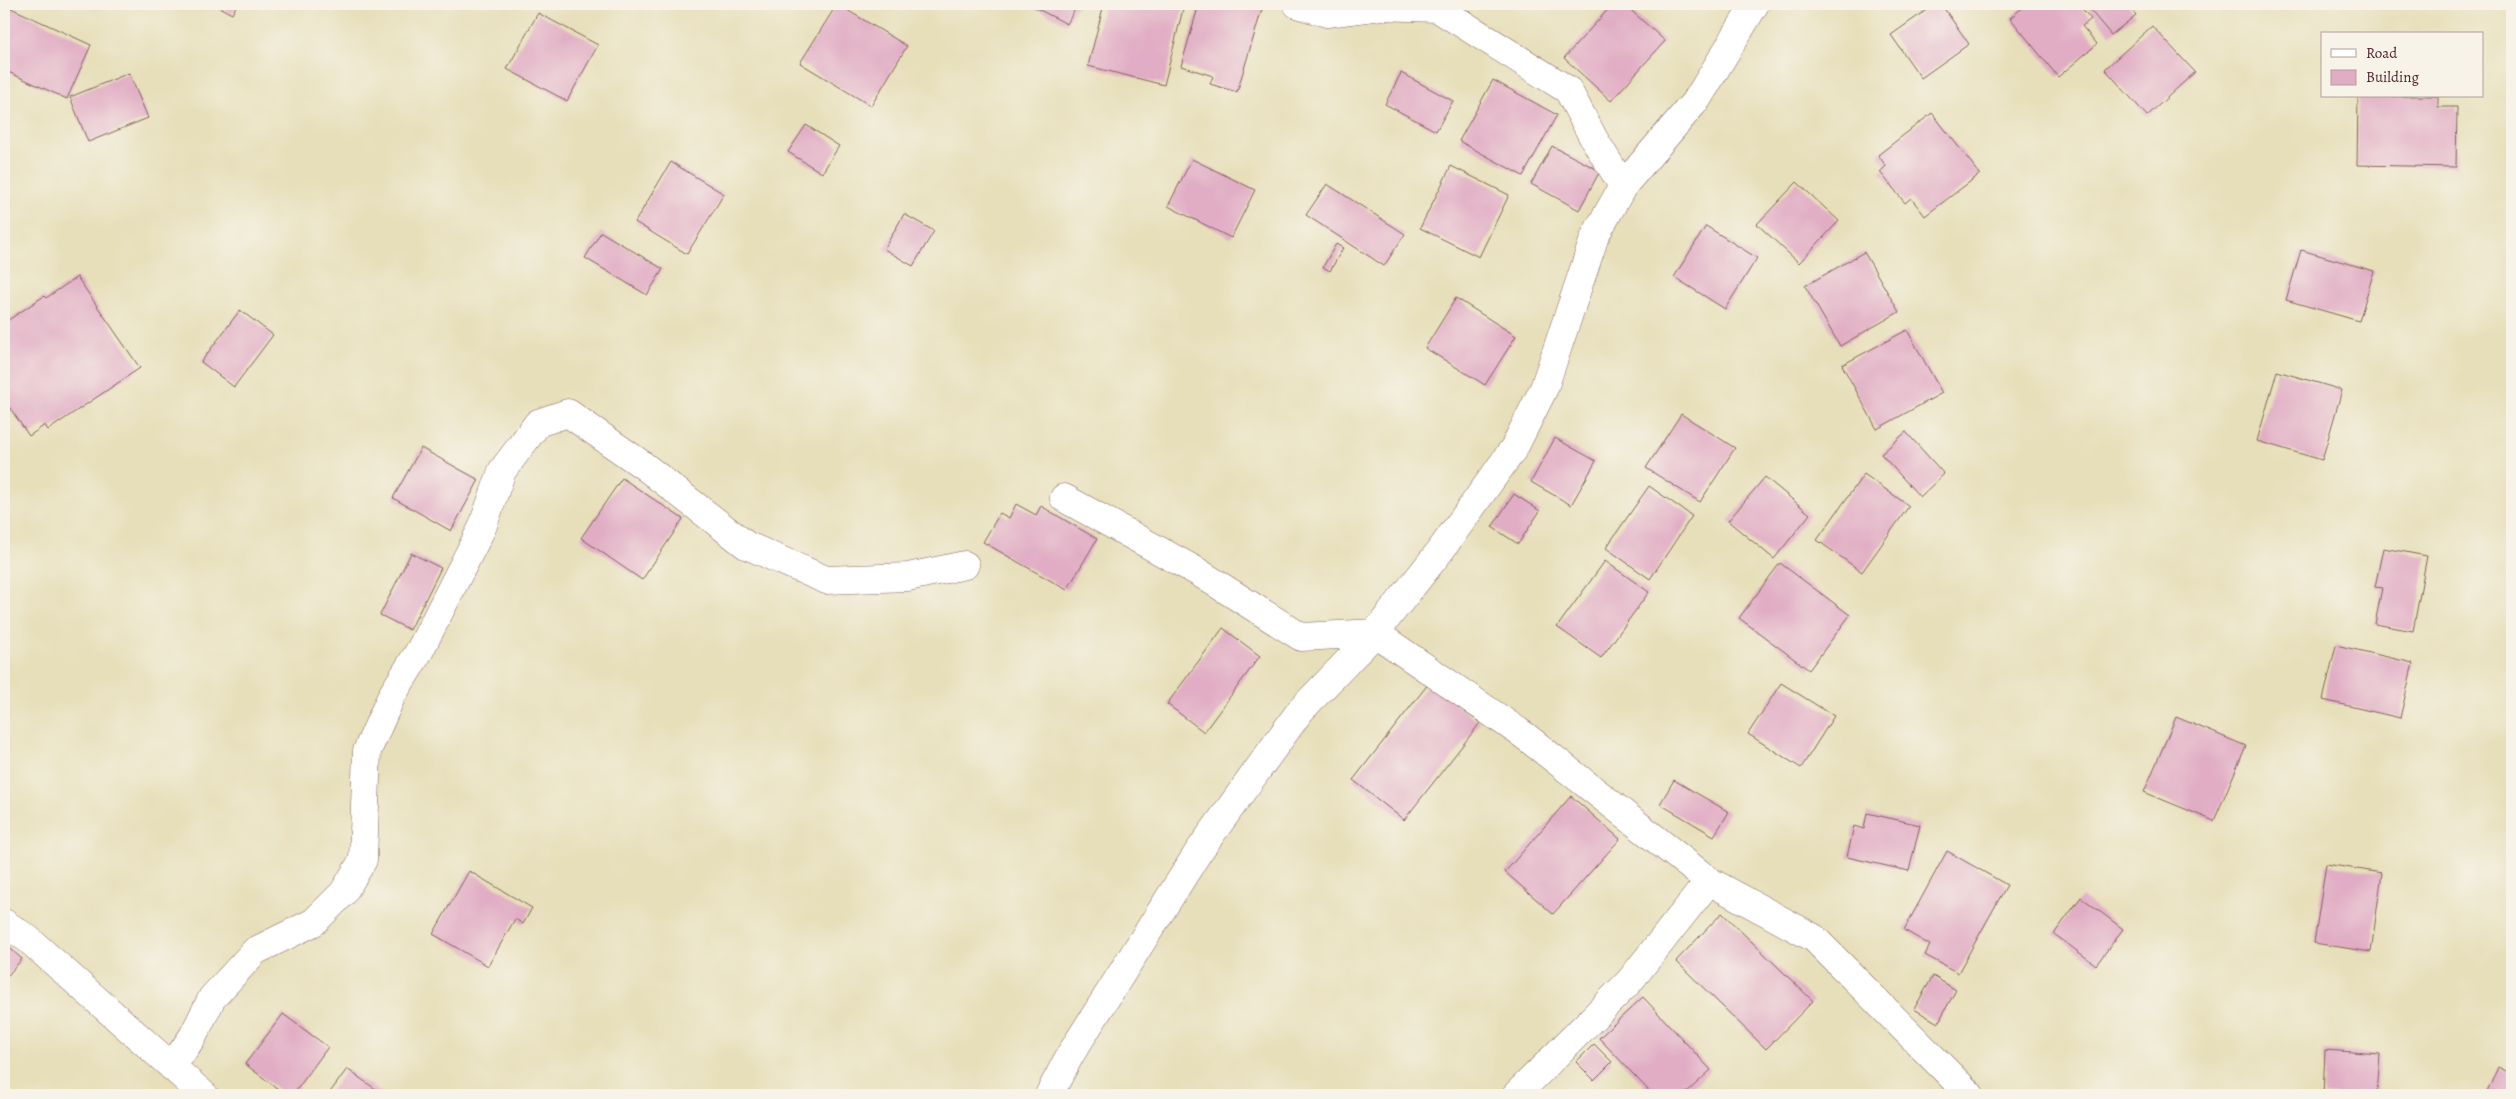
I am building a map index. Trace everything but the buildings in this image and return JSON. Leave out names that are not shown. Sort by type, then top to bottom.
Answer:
[{"type":"street","points":[[1297,4],[1327,13],[1381,6],[1437,8],[1568,90],[1594,139],[1623,186]]},
{"type":"street","points":[[1049,1095],[1070,1055],[1205,844],[1300,711],[1375,634],[1440,551],[1514,448],[1544,388],[1595,236],[1623,186],[1698,98],[1755,4]]},
{"type":"street","points":[[172,1067],[193,1036],[212,998],[224,984],[255,951],[314,922],[344,893],[363,860],[367,751],[392,695],[420,650],[482,528],[502,471],[538,424],[568,412],[644,466],[746,545],[826,580],[908,577],[965,565]]},
{"type":"street","points":[[1064,498],[1198,572],[1301,637],[1375,634],[1525,736],[1709,882],[1814,938],[1970,1095]]},
{"type":"street","points":[[1516,1095],[1629,982],[1709,882]]},
{"type":"street","points":[[4,923],[28,939],[204,1095]]}]
